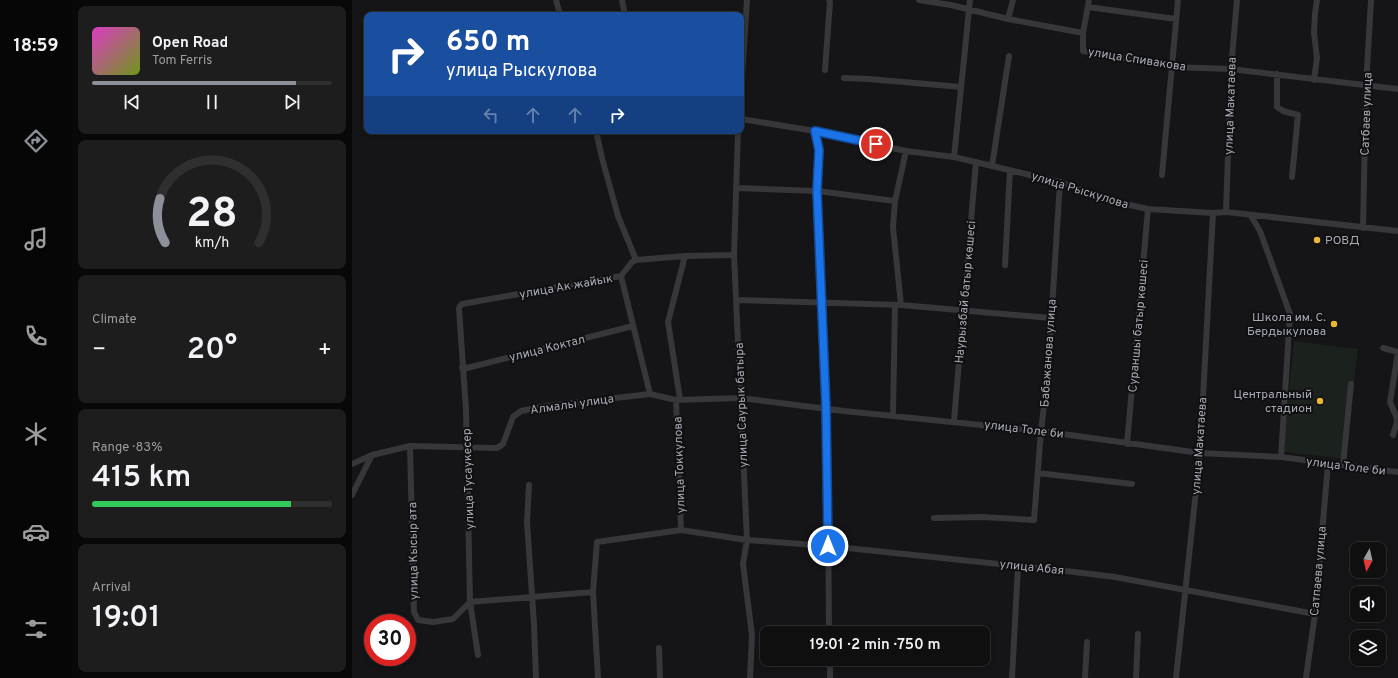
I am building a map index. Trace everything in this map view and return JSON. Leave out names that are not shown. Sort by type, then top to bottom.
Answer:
[{"type":"street","points":[[556,0],[559,12]]},
{"type":"street","points":[[622,0],[624,12]]},
{"type":"street","points":[[744,37],[747,0]]},
{"type":"street","points":[[825,70],[829,0]]},
{"type":"street","name":"улица Спивакова","points":[[919,0],[1083,33],[1083,51],[1172,67],[1231,69],[1398,89]]},
{"type":"street","points":[[954,157],[970,0]]},
{"type":"street","points":[[1008,19],[1013,0]]},
{"type":"street","points":[[1083,33],[1089,0]]},
{"type":"street","points":[[1162,176],[1178,0]]},
{"type":"street","name":"улица Макатаева","points":[[1226,212],[1231,69],[1237,0]]},
{"type":"street","points":[[1314,80],[1317,58],[1314,33],[1317,0]]},
{"type":"street","name":"Сатбаев улица","points":[[1363,228],[1366,86],[1371,0]]},
{"type":"street","points":[[1088,7],[1176,19]]},
{"type":"street","points":[[992,166],[1009,56]]},
{"type":"street","points":[[1277,74],[1277,107],[1282,111],[1298,114],[1292,177]]},
{"type":"street","points":[[844,78],[961,86]]},
{"type":"street","name":"улица Рыскулова","points":[[744,120],[815,131],[906,151],[954,157],[1060,182],[1111,201],[1148,209],[1213,213],[1226,212],[1251,216],[1398,231]]},
{"type":"street","points":[[815,131],[819,150],[817,191],[826,408],[829,626]]},
{"type":"street","points":[[597,134],[618,216],[636,260],[685,256],[734,255]]},
{"type":"street","name":"улица Саурык батыра","points":[[738,134],[734,255],[747,540],[743,564],[752,635],[750,678]]},
{"type":"street","points":[[894,415],[898,305],[893,227],[896,201],[906,151]]},
{"type":"street","name":"Наурызбай батыр көшесі","points":[[954,422],[976,162]]},
{"type":"street","points":[[1005,265],[1010,170]]},
{"type":"street","name":"Бабажанова улица","points":[[934,518],[982,517],[1034,520],[1048,372],[1060,182]]},
{"type":"street","points":[[736,188],[817,191],[896,201]]},
{"type":"street","name":"Сураншы батыр көшесі","points":[[1128,444],[1148,209]]},
{"type":"street","name":"улица Макатаева","points":[[1176,678],[1200,453],[1213,213]]},
{"type":"street","points":[[1251,216],[1260,231],[1290,314],[1281,457]]},
{"type":"street","name":"улица Токкулова","points":[[680,530],[678,400],[668,322],[685,256]]},
{"type":"street","name":"улица Ак жайык","points":[[462,304],[621,276],[632,262],[636,260]]},
{"type":"street","points":[[621,276],[632,326],[650,394]]},
{"type":"street","points":[[737,300],[822,304],[898,305],[1051,318]]},
{"type":"street","name":"улица Тусаукесер","points":[[462,304],[459,310],[466,409],[470,602],[478,655]]},
{"type":"street","name":"улица Коктал","points":[[462,368],[632,326]]},
{"type":"street","points":[[1383,348],[1398,352],[1396,375],[1390,402],[1396,408],[1396,422],[1393,435]]},
{"type":"street","points":[[1343,465],[1352,384]]},
{"type":"street","name":"улица Толе би","points":[[650,394],[678,400],[741,398],[1042,431],[1200,453],[1281,457],[1398,472]]},
{"type":"street","name":"Алмалы улица","points":[[352,464],[372,455],[410,446],[467,446],[497,448],[501,447],[503,444],[513,417],[521,411],[546,406],[650,394]]},
{"type":"street","name":"улица Кысыр ата","points":[[410,446],[414,612],[418,620],[434,622],[453,619],[470,602]]},
{"type":"street","points":[[352,495],[372,455]]},
{"type":"street","name":"Сатпаева улица","points":[[1306,678],[1315,614],[1328,464]]},
{"type":"street","points":[[1038,474],[1132,484]]},
{"type":"street","points":[[528,485],[527,522],[536,678]]},
{"type":"street","name":"улица Абая","points":[[593,592],[597,542],[680,530],[747,540],[828,546],[1115,578],[1315,614]]},
{"type":"street","points":[[1012,678],[1018,566]]},
{"type":"street","points":[[470,602],[593,592],[598,678]]},
{"type":"street","points":[[1136,678],[1138,634]]},
{"type":"street","points":[[1085,678],[1087,642]]},
{"type":"street","points":[[659,648],[660,678]]},
{"type":"street","points":[[830,666],[830,678]]},
{"type":"shaded area","name":"Центральный стадион","points":[[1294,341],[1358,349],[1345,459],[1283,452]]},
{"type":"place","name":"РОВД","points":[[1317,240]]},
{"type":"place","name":"Школа им. С. Бердыкулова","points":[[1334,324]]},
{"type":"place","name":"Центральный стадион","points":[[1320,401]]},
{"type":"route","points":[[828,546],[826,408],[817,191],[819,150],[815,131],[876,144]]}]
